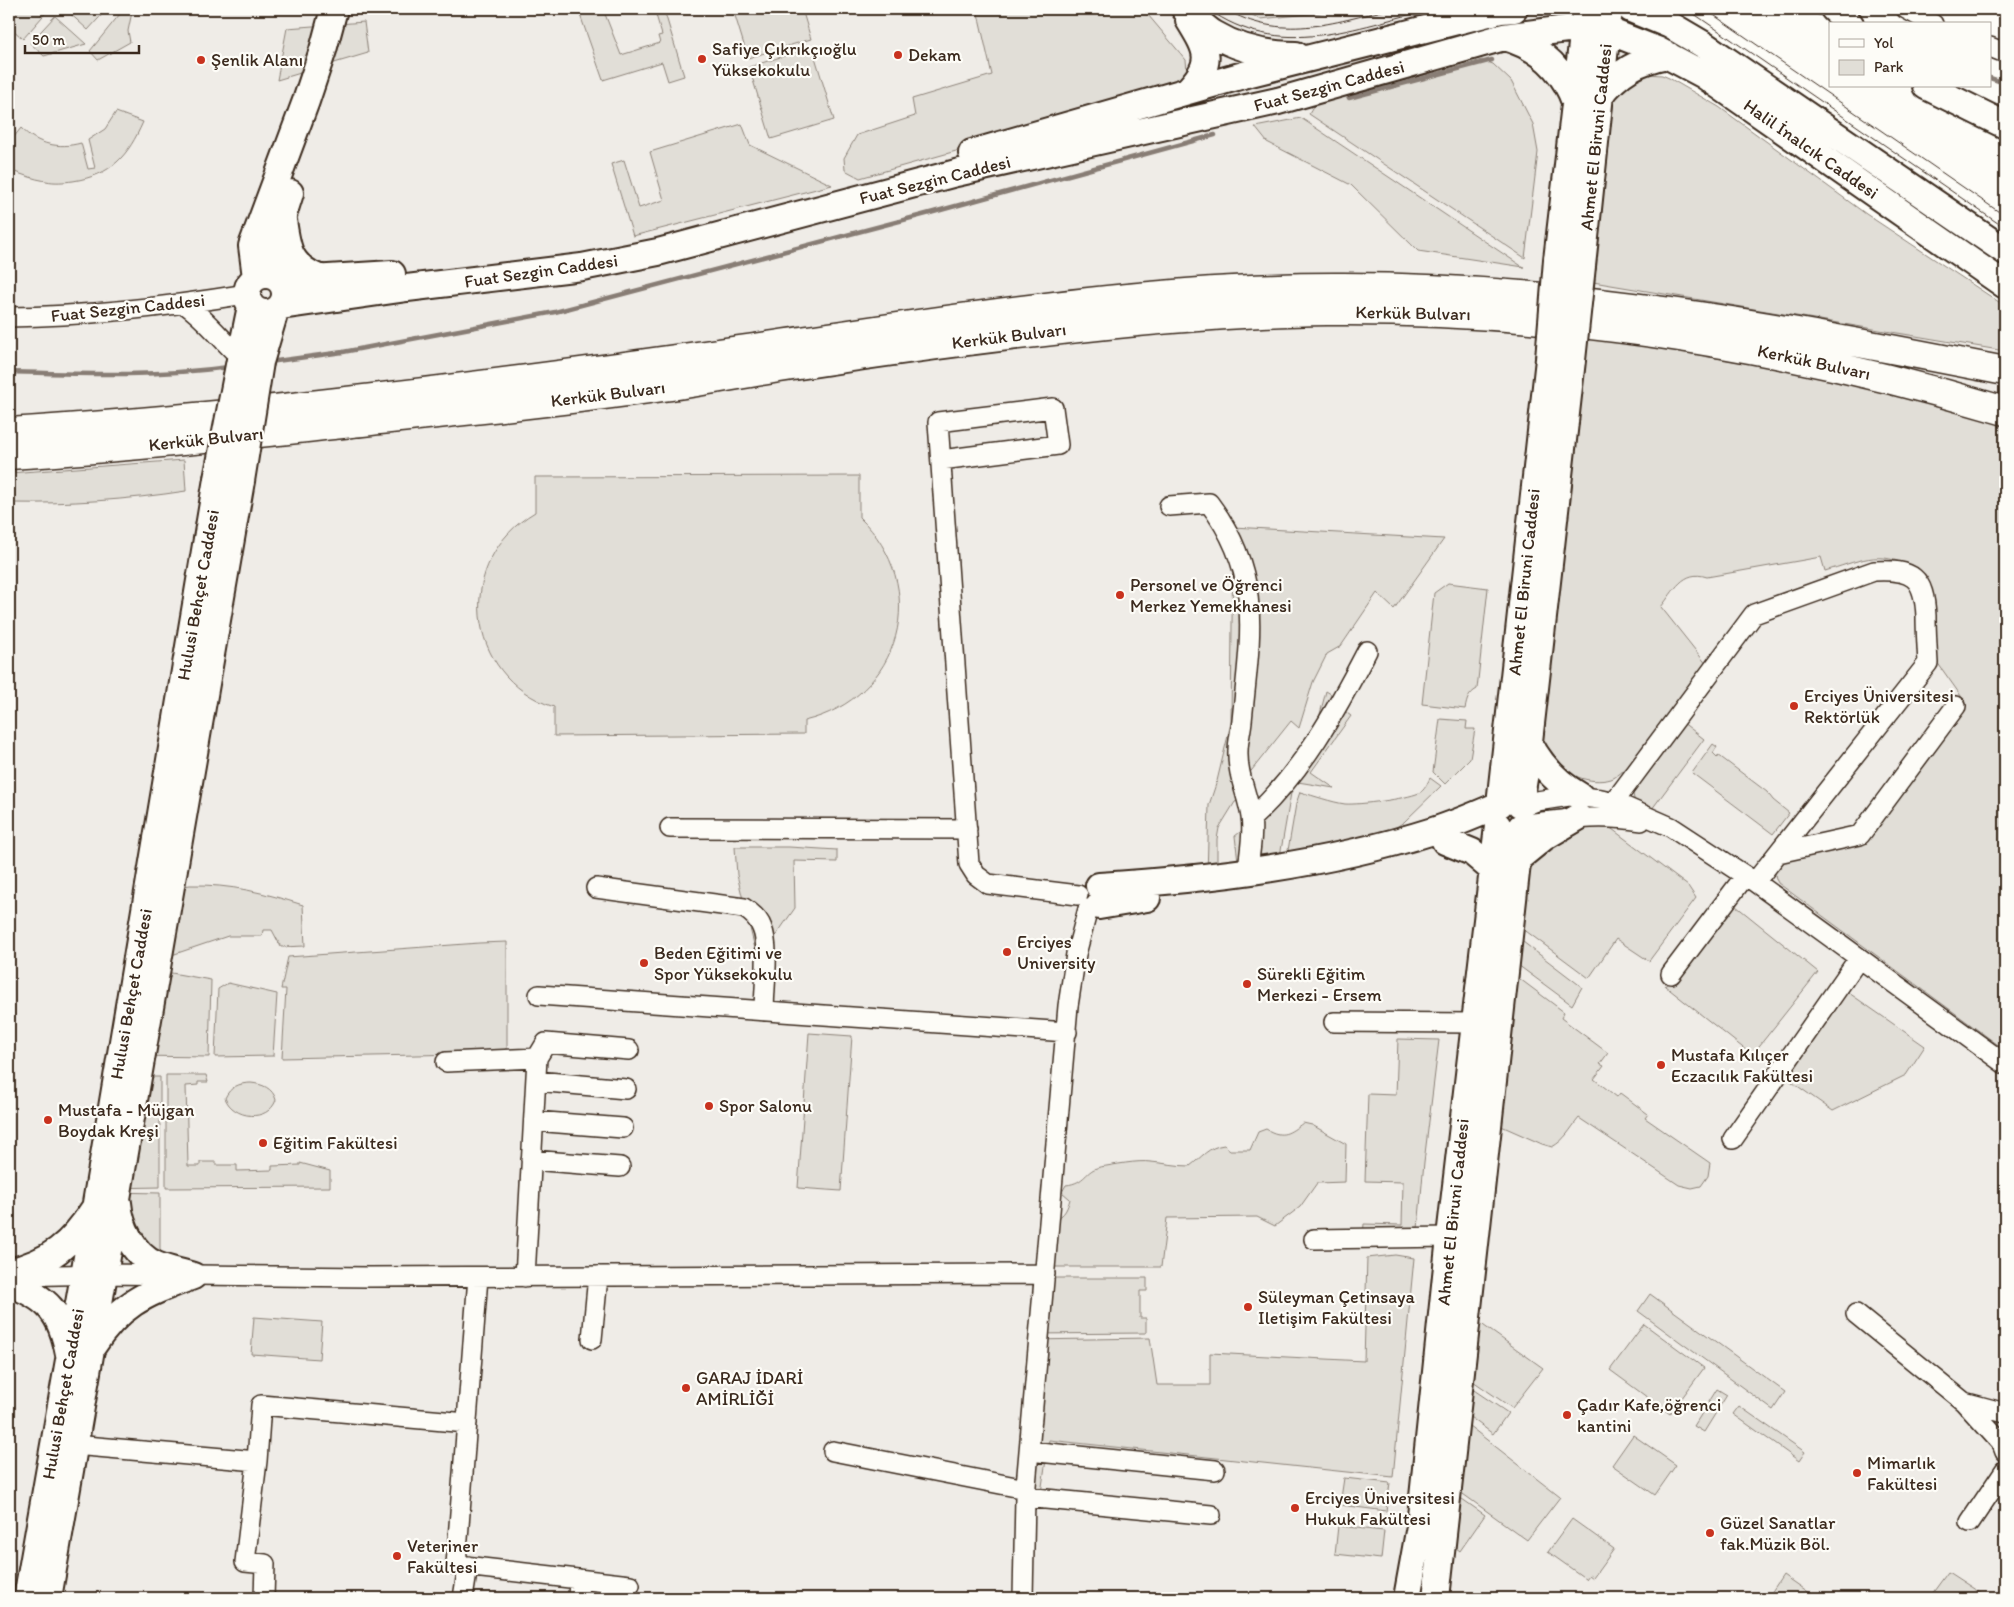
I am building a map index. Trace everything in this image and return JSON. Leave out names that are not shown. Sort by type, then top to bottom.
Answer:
[{"type":"main road","name":"Kerkük Bulvarı","points":[[9,432],[177,419],[354,400],[616,367],[1085,302],[1270,288],[1374,287],[1451,289],[1595,301],[1662,309],[1806,333],[2005,371]]},
{"type":"main road","name":"Kerkük Bulvarı","points":[[9,456],[157,444],[528,404],[665,387],[888,352],[1129,322],[1230,314],[1322,311],[1494,315],[1653,332],[1719,342],[1850,369],[2005,411]]},
{"type":"street","points":[[268,291],[252,246],[306,101],[334,9]]},
{"type":"street","name":"Hulusi Behçet Caddesi","points":[[27,1598],[80,1353],[94,1275],[229,480],[247,359],[268,291],[282,215],[329,87],[352,9]]},
{"type":"street","points":[[1183,9],[1214,34],[1249,49],[1280,55],[1324,54]]},
{"type":"street","points":[[1183,9],[1195,24],[1278,101]]},
{"type":"street","points":[[1183,9],[1205,45],[1205,64],[1200,78],[1187,91]]},
{"type":"street","name":"Fuat Sezgin Caddesi","points":[[9,317],[92,314],[185,304],[268,291],[319,278],[497,265],[554,258],[668,236],[935,164],[1247,74],[1501,10],[1514,9]]},
{"type":"street","name":"Halil İnalcık Caddesi","points":[[1632,9],[1670,25],[1704,45],[2005,251]]},
{"type":"street","points":[[1834,9],[1848,22]]},
{"type":"street","points":[[1906,9],[1929,22]]},
{"type":"street","name":"Fuat Sezgin Caddesi","points":[[268,291],[427,286],[538,273],[620,260],[677,247],[956,173],[1278,101],[1504,37],[1567,29],[1596,20]]},
{"type":"street","name":"Halil İnalcık Caddesi","points":[[1596,20],[1704,75],[2005,285]]},
{"type":"street","name":"Ahmet El Biruni Caddesi","points":[[1436,1598],[1517,859],[1510,815],[1561,360],[1582,266],[1600,96],[1596,20]]},
{"type":"street","name":"Ahmet El Biruni Caddesi","points":[[1407,1598],[1420,1526],[1450,1237],[1492,869],[1510,815],[1529,743],[1561,360],[1557,260],[1575,102],[1596,20]]},
{"type":"street","points":[[1504,37],[1530,46],[1552,62],[1566,80],[1575,102]]},
{"type":"street","points":[[1992,48],[2005,53]]},
{"type":"street","points":[[1600,96],[1618,76],[1629,68],[1641,62],[1668,55]]},
{"type":"street","points":[[1930,88],[2005,125]]},
{"type":"street","points":[[282,215],[287,243],[293,259],[305,272],[319,278]]},
{"type":"street","points":[[185,304],[205,320],[220,338],[247,359]]},
{"type":"street","points":[[941,460],[1058,445],[1053,408],[938,422],[969,864],[981,880],[997,886],[1091,899],[1304,875],[1356,865],[1445,841],[1553,798],[1579,807],[1671,828]]},
{"type":"street","points":[[1168,506],[1209,503],[1230,534],[1244,568],[1250,601],[1250,617],[1238,751],[1241,781],[1252,818],[1248,870]]},
{"type":"street","points":[[1614,802],[1754,614],[1874,571],[1894,571],[1908,575],[1918,581],[1925,594],[1928,662],[1778,852],[1750,879],[1671,974]]},
{"type":"street","points":[[1252,818],[1279,790],[1302,760],[1339,703],[1367,651]]},
{"type":"street","points":[[1778,852],[1860,835],[1956,706]]},
{"type":"street","points":[[1529,743],[1542,766],[1579,807]]},
{"type":"street","points":[[1517,859],[1579,807],[1614,802],[1671,828],[1750,879],[2005,1064]]},
{"type":"street","points":[[1091,899],[1187,879],[1318,860],[1365,850],[1433,831],[1510,815]]},
{"type":"street","points":[[670,828],[967,829]]},
{"type":"street","points":[[1445,841],[1472,852],[1492,869]]},
{"type":"street","points":[[596,888],[744,908],[750,912],[759,921],[765,936],[764,1011]]},
{"type":"street","points":[[1023,1598],[1029,1451],[1072,980],[1091,899]]},
{"type":"street","points":[[1733,1139],[1859,958]]},
{"type":"street","points":[[539,995],[1067,1032]]},
{"type":"street","points":[[1334,1022],[1474,1023]]},
{"type":"street","points":[[525,1277],[537,1058],[546,1044],[630,1050]]},
{"type":"street","points":[[446,1062],[537,1058]]},
{"type":"street","points":[[536,1081],[626,1088]]},
{"type":"street","points":[[534,1121],[623,1128]]},
{"type":"street","points":[[532,1160],[620,1167]]},
{"type":"street","points":[[9,1274],[50,1257],[72,1238],[106,1202],[122,1223],[139,1252],[154,1264],[193,1276]]},
{"type":"street","points":[[1314,1239],[1450,1237]]},
{"type":"street","points":[[9,1274],[478,1277],[1045,1274]]},
{"type":"street","points":[[9,1283],[32,1292],[47,1305],[80,1353],[136,1300],[193,1276]]},
{"type":"street","points":[[592,1339],[598,1276]]},
{"type":"street","points":[[478,1277],[456,1565],[630,1585]]},
{"type":"street","points":[[1856,1314],[1964,1402],[2002,1444],[2005,1452]]},
{"type":"street","name":"Hulusi Behçet Caddesi","points":[[48,1598],[74,1445],[80,1353]]},
{"type":"street","points":[[1964,1402],[2005,1413]]},
{"type":"street","points":[[264,1598],[265,1564],[244,1562],[257,1461],[261,1405],[467,1423]]},
{"type":"street","points":[[74,1445],[257,1461]]},
{"type":"street","points":[[1029,1451],[1216,1470]]},
{"type":"street","points":[[833,1452],[1026,1493],[1211,1516]]},
{"type":"street","points":[[1970,1522],[2005,1470]]},
{"type":"street","points":[[463,1598],[468,1566]]},
{"type":"street","points":[[578,1598],[579,1579]]},
{"type":"shaded area","name":"Erciyes University","points":[[9,9],[1594,9],[1640,75],[1662,75],[1719,107],[1866,214],[2005,306],[2005,1598],[9,1598]]},
{"type":"green space","points":[[9,9],[49,9],[23,39],[9,26]]},
{"type":"green space","points":[[65,9],[107,9],[88,30]]},
{"type":"green space","points":[[124,9],[132,12],[128,31],[130,42],[98,60],[90,51]]},
{"type":"green space","points":[[578,9],[603,9],[621,55],[660,43],[658,36],[662,35],[656,15],[665,13],[684,76],[668,81],[662,62],[603,80]]},
{"type":"green space","points":[[733,9],[802,9],[811,39],[748,58]]},
{"type":"green space","points":[[977,9],[1143,9],[1186,60],[1187,70],[1177,85],[1038,128],[860,178],[845,170],[844,158],[857,135],[915,116],[912,99],[992,75]]},
{"type":"green space","points":[[1241,9],[1340,9],[1260,19]]},
{"type":"green space","points":[[55,16],[86,44],[44,56],[30,43]]},
{"type":"green space","points":[[364,22],[368,53],[277,80],[287,28]]},
{"type":"green space","points":[[812,47],[834,120],[771,139],[749,67]]},
{"type":"green space","points":[[1482,60],[1493,64],[1511,81],[1533,124],[1538,152],[1525,258],[1309,114],[1315,104]]},
{"type":"green space","points":[[1648,74],[1662,75],[1669,78],[1719,107],[1866,214],[2005,306],[2005,351],[1587,281],[1614,102],[1621,88]]},
{"type":"green space","points":[[116,112],[143,122],[125,154],[108,169],[87,178],[60,182],[36,179],[9,170],[9,143],[21,128],[34,138],[49,144],[65,146],[81,143],[88,169],[95,168],[88,140],[105,129]]},
{"type":"green space","points":[[1301,118],[1523,267],[1418,251],[1351,185],[1267,142],[1255,127]]},
{"type":"green space","points":[[742,124],[750,145],[832,185],[633,236],[611,164],[624,160],[639,208],[664,200],[650,152]]},
{"type":"green space","points":[[1581,335],[1829,377],[2005,425],[2005,1050],[1778,883],[1775,875],[1782,862],[1874,834],[1966,703],[1932,655],[1911,568],[1900,562],[1879,558],[1858,561],[1825,571],[1821,557],[1707,577],[1692,576],[1685,579],[1675,588],[1661,607],[1707,665],[1646,746],[1620,773],[1611,779],[1599,781],[1582,778],[1566,771],[1548,751],[1543,739],[1562,478]]},
{"type":"green space","points":[[184,460],[186,491],[98,501],[9,503],[9,473]]},
{"type":"green space","points":[[859,476],[859,517],[882,545],[895,575],[900,606],[896,636],[884,665],[864,689],[837,708],[804,721],[804,734],[554,736],[554,707],[524,692],[501,670],[487,644],[480,616],[481,587],[491,558],[509,533],[535,512],[535,477]]},
{"type":"green space","points":[[1233,527],[1444,539],[1394,609],[1377,593],[1341,646],[1327,654],[1313,682],[1299,728],[1291,721],[1236,790],[1244,798],[1235,802],[1219,828],[1217,863],[1207,876],[1209,805],[1217,781],[1231,723]]},
{"type":"green space","points":[[1448,583],[1488,588],[1477,689],[1467,700],[1465,709],[1422,704],[1434,593]]},
{"type":"green space","points":[[1326,691],[1339,699],[1335,704],[1351,716],[1311,772],[1334,788],[1298,782],[1323,747],[1313,741]]},
{"type":"green space","points":[[1440,719],[1467,721],[1466,729],[1475,729],[1470,759],[1445,784],[1433,772]]},
{"type":"green space","points":[[1682,722],[1704,739],[1649,813],[1635,803],[1632,790]]},
{"type":"green space","points":[[1713,744],[1717,747],[1713,753],[1718,758],[1718,755],[1767,792],[1773,800],[1789,813],[1773,834],[1692,773]]},
{"type":"green space","points":[[1430,778],[1441,786],[1404,822],[1384,835],[1286,862],[1296,804],[1300,792],[1345,804],[1371,803],[1419,793],[1424,789]]},
{"type":"green space","points":[[1291,793],[1279,862],[1239,870],[1235,836]]},
{"type":"green space","points":[[1515,805],[1551,806],[1612,829],[1688,886],[1696,898],[1649,961],[1616,939],[1589,978],[1503,914]]},
{"type":"green space","points":[[735,847],[789,847],[837,850],[837,862],[794,861],[795,908],[758,961],[737,875]]},
{"type":"green space","points":[[190,885],[220,886],[248,890],[303,905],[305,946],[281,947],[272,930],[263,930],[262,936],[228,936],[151,962],[164,889]]},
{"type":"green space","points":[[1731,902],[1818,972],[1752,1055],[1665,986]]},
{"type":"green space","points":[[1506,929],[1582,987],[1572,1005],[1499,951]]},
{"type":"green space","points":[[507,942],[507,1053],[282,1058],[286,989],[281,989],[288,957]]},
{"type":"green space","points":[[1504,967],[1564,1012],[1561,1018],[1608,1053],[1600,1064],[1604,1066],[1594,1079],[1617,1097],[1620,1093],[1648,1114],[1645,1118],[1710,1163],[1708,1176],[1701,1186],[1692,1188],[1679,1185],[1579,1118],[1564,1138],[1552,1147],[1481,1117]]},
{"type":"green space","points":[[149,969],[211,980],[209,1057],[135,1056]]},
{"type":"green space","points":[[228,983],[277,994],[273,1056],[215,1057],[218,989]]},
{"type":"green space","points":[[1839,986],[1925,1046],[1906,1075],[1833,1111],[1779,1073]]},
{"type":"green space","points":[[809,1033],[852,1036],[841,1191],[798,1188]]},
{"type":"green space","points":[[1398,1039],[1439,1040],[1418,1229],[1363,1235],[1364,1224],[1402,1225],[1403,1182],[1365,1181],[1368,1094],[1396,1095]]},
{"type":"green space","points":[[166,1075],[206,1075],[208,1082],[198,1082],[198,1085],[186,1086],[188,1166],[200,1166],[200,1162],[216,1162],[216,1165],[237,1165],[237,1171],[272,1170],[272,1166],[300,1165],[300,1163],[330,1171],[330,1187],[166,1188]]},
{"type":"green space","points":[[132,1077],[160,1077],[160,1187],[112,1188]]},
{"type":"green space","points":[[251,1083],[266,1087],[272,1092],[276,1100],[266,1112],[250,1116],[235,1110],[225,1098],[235,1086]]},
{"type":"green space","points":[[1303,1123],[1312,1125],[1346,1144],[1345,1182],[1317,1183],[1300,1207],[1275,1226],[1257,1217],[1167,1218],[1161,1267],[1037,1267],[1041,1223],[1063,1214],[1070,1199],[1062,1192],[1066,1185],[1078,1182],[1091,1171],[1100,1167],[1139,1162],[1190,1166],[1218,1146],[1224,1145],[1230,1150],[1250,1150],[1258,1132],[1266,1129],[1277,1134],[1286,1134]]},
{"type":"green space","points":[[112,1192],[160,1193],[160,1270],[110,1264]]},
{"type":"green space","points":[[1395,1255],[1414,1258],[1393,1477],[1049,1440],[1041,1493],[1020,1479],[1031,1340],[1150,1338],[1157,1385],[1210,1385],[1210,1353],[1364,1361],[1367,1258]]},
{"type":"green space","points":[[1033,1278],[1147,1278],[1147,1291],[1140,1291],[1140,1318],[1146,1318],[1146,1333],[1033,1334]]},
{"type":"green space","points":[[1650,1294],[1785,1392],[1773,1410],[1638,1311]]},
{"type":"green space","points":[[1459,1308],[1543,1368],[1512,1408],[1457,1370]]},
{"type":"green space","points":[[254,1317],[322,1322],[319,1359],[251,1354]]},
{"type":"green space","points":[[1644,1324],[1704,1368],[1670,1414],[1610,1370]]},
{"type":"green space","points":[[1456,1378],[1508,1413],[1493,1434],[1451,1403]]},
{"type":"green space","points":[[1717,1389],[1727,1395],[1704,1432],[1694,1426]]},
{"type":"green space","points":[[1739,1406],[1805,1452],[1799,1461],[1733,1414]]},
{"type":"green space","points":[[1450,1411],[1560,1497],[1527,1540],[1442,1479]]},
{"type":"green space","points":[[1633,1435],[1676,1465],[1655,1495],[1612,1465]]},
{"type":"green space","points":[[1344,1478],[1390,1483],[1386,1511],[1340,1505]]},
{"type":"green space","points":[[1442,1485],[1485,1515],[1460,1551],[1436,1532]]},
{"type":"green space","points":[[1572,1519],[1614,1549],[1593,1578],[1589,1575],[1586,1579],[1548,1552]]},
{"type":"green space","points":[[1338,1526],[1384,1531],[1381,1559],[1335,1554]]},
{"type":"green space","points":[[1948,1572],[1988,1598],[1929,1598]]},
{"type":"green space","points":[[1783,1575],[1816,1598],[1778,1598],[1771,1593]]},
{"type":"waterway","points":[[1807,9],[1826,16]]},
{"type":"waterway","points":[[1349,98],[1492,60]]},
{"type":"waterway","points":[[1992,79],[2005,83]]},
{"type":"waterway","points":[[269,362],[343,352],[555,312],[930,213],[1215,135]]},
{"type":"waterway","points":[[9,372],[147,374],[229,367]]},
{"type":"tram line","points":[[1208,9],[1235,25],[1263,33],[1290,37],[1346,31],[1432,9]]},
{"type":"tram line","points":[[1225,9],[1246,19],[1266,25],[1287,27],[1327,24],[1390,9]]},
{"type":"tram line","points":[[1687,9],[2005,228]]},
{"type":"tram line","points":[[1705,9],[2005,216]]},
{"type":"place","name":"Dekam","points":[[898,55]]},
{"type":"place","name":"Safiye Çıkrıkçıoğlu Yüksekokulu","points":[[702,59]]},
{"type":"place","name":"Şenlik Alanı","points":[[201,60]]},
{"type":"place","name":"Personel ve Öğrenci Merkez Yemekhanesi","points":[[1120,595]]},
{"type":"place","name":"Erciyes Üniversitesi Rektörlük","points":[[1794,706]]},
{"type":"place","name":"Erciyes University","points":[[1007,952]]},
{"type":"place","name":"Beden Eğitimi ve Spor Yüksekokulu","points":[[644,963]]},
{"type":"place","name":"Sürekli Eğitim Merkezi - Ersem","points":[[1247,984]]},
{"type":"place","name":"Mustafa Kılıçer Eczacılık Fakültesi","points":[[1661,1065]]},
{"type":"place","name":"Spor Salonu","points":[[709,1106]]},
{"type":"place","name":"Mustafa - Müjgan Boydak Kreşi","points":[[48,1120]]},
{"type":"place","name":"Eğitim Fakültesi","points":[[263,1143]]},
{"type":"place","name":"Süleyman Çetinsaya Iletişim Fakültesi","points":[[1248,1307]]},
{"type":"place","name":"GARAJ İDARİ AMİRLİĞİ","points":[[686,1388]]},
{"type":"place","name":"Çadır Kafe,öğrenci kantini","points":[[1567,1415]]},
{"type":"place","name":"Mimarlık Fakültesi","points":[[1857,1473]]},
{"type":"place","name":"Erciyes Üniversitesi Hukuk Fakültesi","points":[[1295,1508]]},
{"type":"place","name":"Güzel Sanatlar fak.Müzik Böl.","points":[[1710,1533]]},
{"type":"place","name":"Veteriner Fakültesi","points":[[397,1556]]}]
